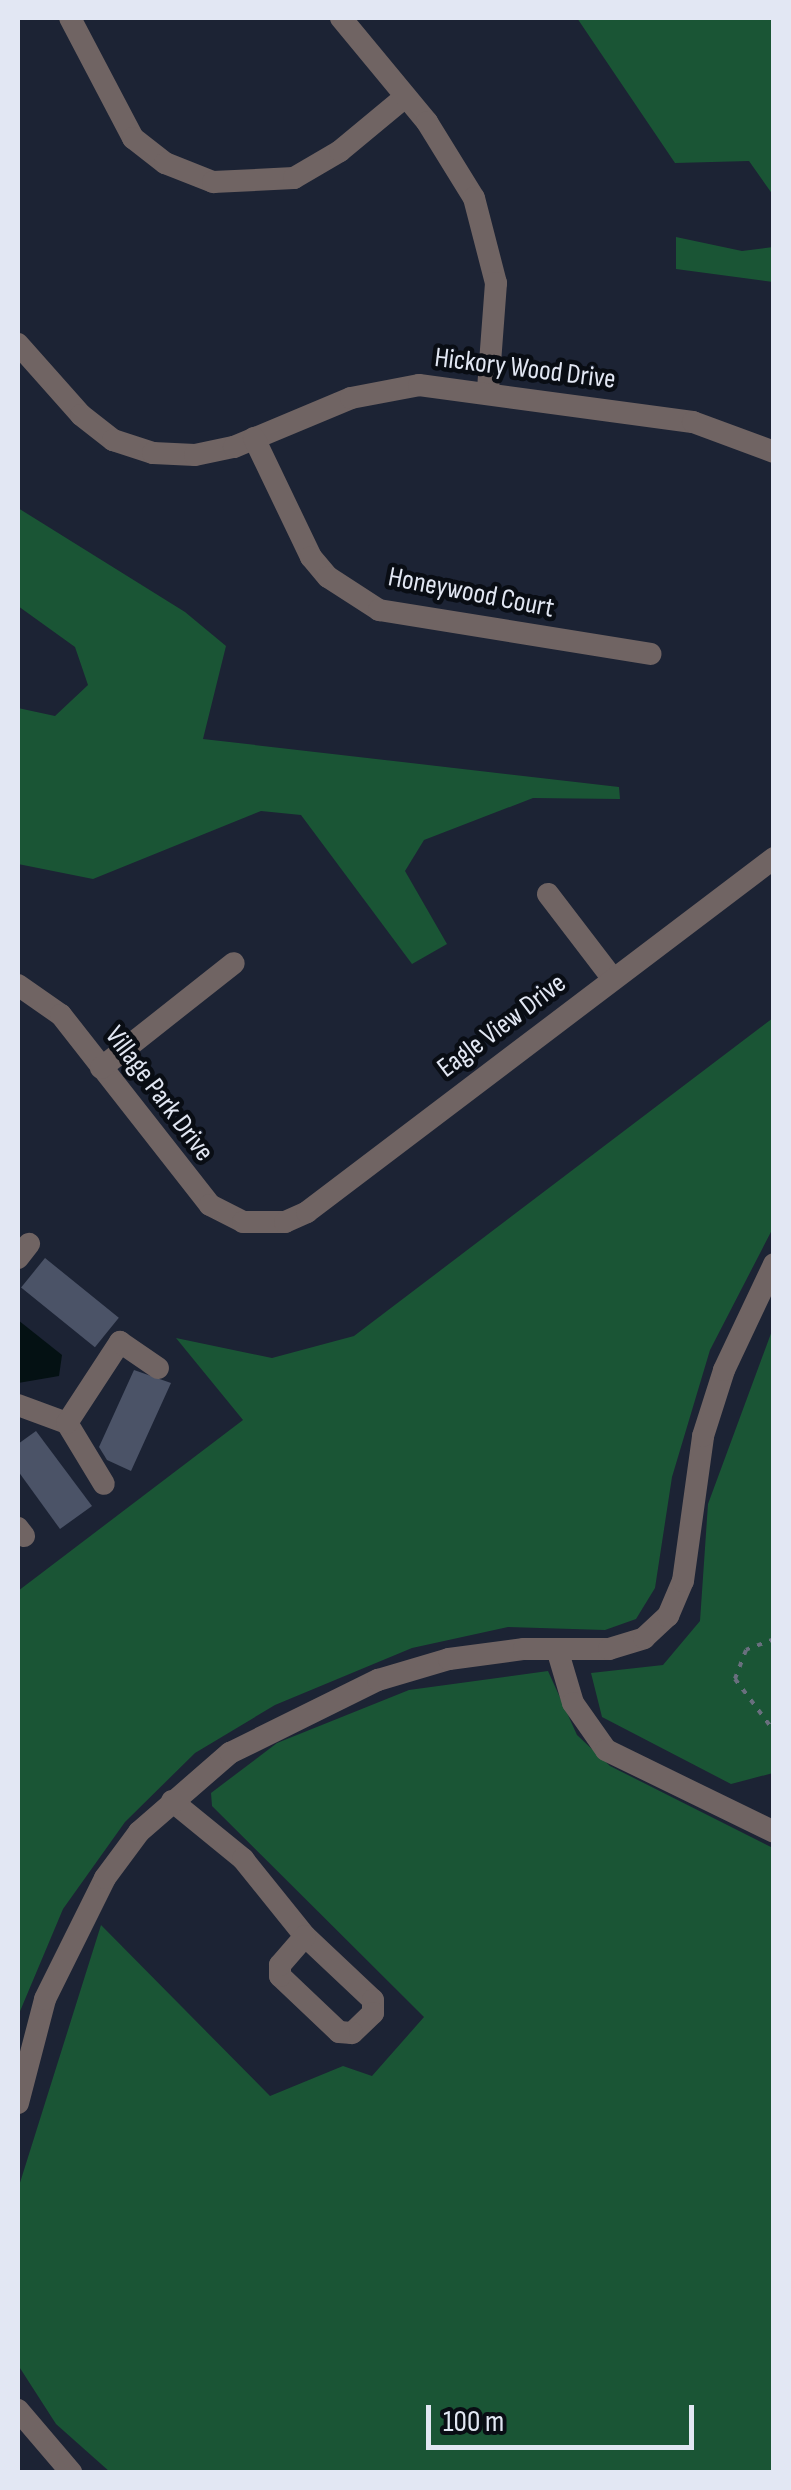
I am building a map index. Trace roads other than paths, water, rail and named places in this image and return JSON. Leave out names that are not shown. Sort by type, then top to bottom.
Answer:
[{"type":"street","points":[[70,18],[132,138],[166,163],[214,182],[294,178],[340,151],[405,97]]},
{"type":"street","points":[[342,18],[452,158],[488,243],[497,320],[488,390]]},
{"type":"street","name":"Hickory Wood Drive","points":[[18,344],[82,415],[133,449],[195,456],[384,389],[488,390],[693,422],[774,452]]},
{"type":"street","name":"Honeywood Court","points":[[254,438],[296,536],[328,578],[363,601],[413,619],[650,654]]},
{"type":"street","name":"Eagle View Drive","points":[[260,1225],[307,1212],[774,858]]},
{"type":"street","points":[[548,894],[613,979]]},
{"type":"street","points":[[101,1068],[234,963]]},
{"type":"street","name":"Village Park Drive","points":[[18,985],[61,1015],[196,1193],[225,1216],[260,1225]]},
{"type":"street","points":[[18,2103],[45,1999],[74,1932],[128,1847],[172,1800],[230,1753],[378,1680],[450,1659],[557,1648],[609,1649],[644,1638],[668,1616],[683,1581],[702,1436],[724,1370],[774,1264]]},
{"type":"street","points":[[67,1423],[120,1342],[158,1368]]},
{"type":"street","points":[[18,1404],[67,1423],[104,1484]]},
{"type":"street","points":[[557,1648],[573,1704],[606,1750],[774,1832]]},
{"type":"street","points":[[172,1800],[243,1859],[306,1936]]},
{"type":"street","points":[[18,2410],[71,2472]]}]
